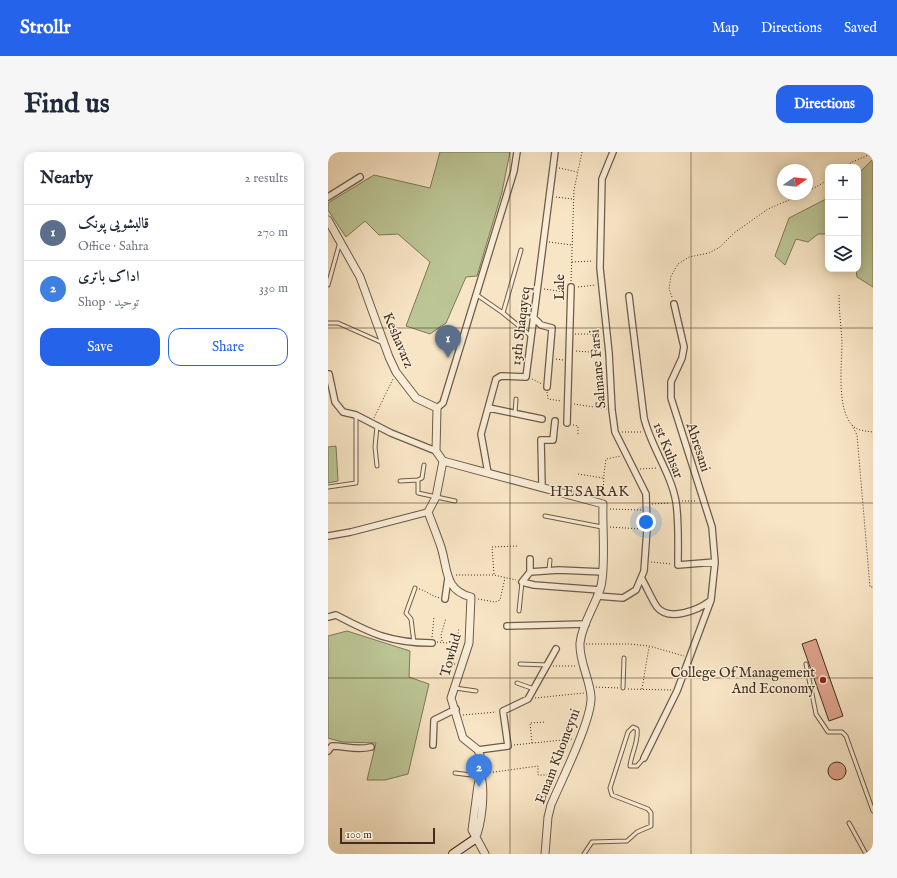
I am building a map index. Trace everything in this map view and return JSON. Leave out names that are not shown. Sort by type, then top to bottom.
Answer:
[{"type":"main road","points":[[453,854],[475,839]]},
{"type":"main road","points":[[464,854],[475,839]]},
{"type":"street","points":[[436,451],[437,408],[443,403],[477,295],[514,171],[517,152]]},
{"type":"street","name":"13th Shaqayeq","points":[[488,473],[481,434],[498,377],[526,377],[548,196],[555,152]]},
{"type":"street","name":"Salmane Farsi","points":[[613,152],[602,179],[600,261],[615,432],[644,487],[647,504],[646,562],[642,579]]},
{"type":"street","points":[[328,197],[360,177]]},
{"type":"street","name":"Keshavarz","points":[[328,220],[341,240],[360,277],[384,344],[396,372],[416,398],[437,408]]},
{"type":"street","name":"Lale","points":[[567,423],[571,290]]},
{"type":"street","name":"1st Kuhsar","points":[[629,296],[647,432],[664,468],[676,502],[678,565]]},
{"type":"street","name":"Abresani","points":[[644,758],[677,691],[688,657],[711,600],[715,562],[712,527],[671,398],[671,382],[682,358],[684,347],[674,304]]},
{"type":"street","points":[[533,317],[541,325],[552,328],[547,387]]},
{"type":"street","points":[[329,374],[335,402],[343,412],[356,415],[377,426],[436,451],[443,461],[542,487],[603,506]]},
{"type":"street","points":[[489,408],[542,419]]},
{"type":"street","points":[[542,487],[541,440],[553,440],[555,421]]},
{"type":"street","points":[[443,461],[436,496],[428,512],[441,549],[447,577],[445,599]]},
{"type":"street","name":"Emam Khomeyni","points":[[546,854],[549,811],[588,714],[590,689],[580,644],[598,593],[603,572],[603,506]]},
{"type":"street","points":[[328,536],[351,532],[428,512]]},
{"type":"street","points":[[530,559],[530,572],[522,582],[534,585],[555,586],[622,598],[636,590],[642,579]]},
{"type":"street","points":[[678,565],[715,562]]},
{"type":"street","points":[[530,572],[550,570],[603,572]]},
{"type":"street","points":[[447,577],[458,591],[471,597]]},
{"type":"street","points":[[642,579],[657,606],[663,612],[676,614],[687,612],[700,608],[711,600]]},
{"type":"street","name":"Towhid","points":[[471,597],[469,643],[451,698],[463,738],[478,750]]},
{"type":"street","points":[[328,617],[336,615],[371,634],[395,641],[432,643]]},
{"type":"street","points":[[507,626],[586,624]]},
{"type":"street","points":[[485,854],[475,839],[472,830],[478,784],[481,775],[480,755],[478,750],[508,746],[503,711],[528,699],[556,649]]},
{"type":"street","points":[[433,745],[434,720],[456,712]]},
{"type":"street","points":[[328,751],[332,746],[340,746],[353,750],[371,748]]},
{"type":"lane","points":[[328,285],[341,240]]},
{"type":"lane","points":[[503,313],[521,250]]},
{"type":"lane","points":[[477,295],[503,313],[531,336]]},
{"type":"lane","points":[[328,323],[338,323],[384,344]]},
{"type":"lane","points":[[515,414],[516,399]]},
{"type":"lane","points":[[328,487],[356,483],[356,415]]},
{"type":"lane","points":[[377,426],[375,447],[377,466]]},
{"type":"lane","points":[[400,481],[418,480],[422,478],[424,465]]},
{"type":"lane","points":[[418,480],[418,493],[456,501]]},
{"type":"lane","points":[[545,516],[602,527]]},
{"type":"lane","points":[[550,560],[550,570]]},
{"type":"lane","points":[[519,611],[522,582]]},
{"type":"lane","points":[[554,592],[555,586]]},
{"type":"lane","points":[[414,643],[411,619],[406,613],[415,588]]},
{"type":"lane","points":[[623,688],[624,658]]},
{"type":"lane","points":[[520,664],[547,666]]},
{"type":"lane","points":[[806,664],[816,714],[828,732],[842,732],[846,736],[873,811]]},
{"type":"lane","points":[[518,683],[534,689]]},
{"type":"lane","points":[[455,688],[476,691]]},
{"type":"lane","points":[[584,854],[592,842],[627,841],[638,832],[651,826],[650,813],[648,809],[618,799],[612,795],[610,788],[628,732],[633,727],[637,730],[638,734],[630,757],[630,766],[633,768],[637,766],[644,758]]},
{"type":"lane","points":[[455,773],[481,775]]},
{"type":"lane","points":[[849,823],[866,854]]},
{"type":"path","name":"Lale","points":[[571,290],[573,199],[582,152]]},
{"type":"path","points":[[849,164],[873,154]]},
{"type":"path","points":[[552,166],[577,172]]},
{"type":"path","points":[[813,189],[825,182]]},
{"type":"path","points":[[548,196],[573,199]]},
{"type":"path","points":[[674,304],[669,289],[670,276],[678,264],[689,257],[709,253],[720,247],[734,233],[768,208],[788,200]]},
{"type":"path","points":[[543,241],[572,245]]},
{"type":"path","points":[[572,262],[600,261]]},
{"type":"path","points":[[537,287],[571,290],[602,284]]},
{"type":"path","points":[[839,295],[842,342],[840,374],[846,413],[857,435],[870,587],[873,587]]},
{"type":"path","points":[[570,334],[607,334]]},
{"type":"path","points":[[569,351],[609,353]]},
{"type":"path","points":[[550,358],[569,361]]},
{"type":"path","points":[[371,423],[396,372]]},
{"type":"path","points":[[526,377],[547,387],[548,399],[612,410]]},
{"type":"path","points":[[578,426],[578,436]]},
{"type":"path","points":[[852,426],[862,431],[873,432]]},
{"type":"path","points":[[615,432],[647,432]]},
{"type":"path","points":[[626,455],[606,459],[603,506],[647,511]]},
{"type":"path","points":[[634,469],[664,468]]},
{"type":"path","points":[[578,474],[604,478]]},
{"type":"path","points":[[647,504],[704,501]]},
{"type":"path","points":[[602,527],[647,529]]},
{"type":"path","points":[[494,575],[492,548],[518,546]]},
{"type":"path","points":[[646,562],[678,565]]},
{"type":"path","points":[[447,577],[494,575],[522,582]]},
{"type":"path","points":[[471,597],[494,602],[500,600],[505,578]]},
{"type":"path","points":[[415,588],[427,591],[431,596],[445,599]]},
{"type":"path","points":[[432,643],[432,627],[434,617]]},
{"type":"path","points":[[446,618],[441,635],[442,641],[456,644]]},
{"type":"path","points":[[459,628],[453,664],[462,666]]},
{"type":"path","points":[[580,644],[629,644],[649,646],[688,657]]},
{"type":"path","points":[[642,690],[649,646]]},
{"type":"path","points":[[547,666],[584,666]]},
{"type":"path","points":[[528,699],[590,689],[623,688],[677,691]]},
{"type":"path","points":[[456,712],[503,711]]},
{"type":"path","points":[[532,744],[530,723],[545,722]]},
{"type":"path","points":[[508,746],[579,739]]},
{"type":"path","points":[[481,775],[538,766],[538,775],[563,775]]},
{"type":"green space","points":[[440,152],[510,152],[502,192],[477,276],[466,277],[446,323],[430,334],[406,326],[430,262],[398,234],[379,235],[365,221],[346,237],[328,210],[328,203],[374,175],[430,188]]},
{"type":"green space","points":[[873,159],[873,287],[857,277],[856,272],[861,272],[861,171]]},
{"type":"green space","points":[[825,200],[825,234],[818,234],[808,242],[796,239],[785,265],[775,256],[789,218]]},
{"type":"green space","points":[[336,446],[338,481],[328,483],[328,447]]},
{"type":"green space","points":[[347,631],[410,651],[409,677],[429,684],[408,774],[385,780],[367,780],[376,743],[342,742],[328,738],[328,636]]},
{"type":"building","name":"College Of Management And Economy","points":[[816,639],[843,716],[829,721],[802,644]]},
{"type":"building","points":[[833,762],[841,762],[846,767],[844,778],[841,780],[833,780],[828,775],[828,767]]},
{"type":"place","name":"قالبشویی پونک","points":[[448,358]]},
{"type":"place","name":"College Of Management And Economy","points":[[823,680]]},
{"type":"place","name":"اداک باتری","points":[[479,787]]},
{"type":"district","name":"HESARAK","points":[[590,491]]}]
